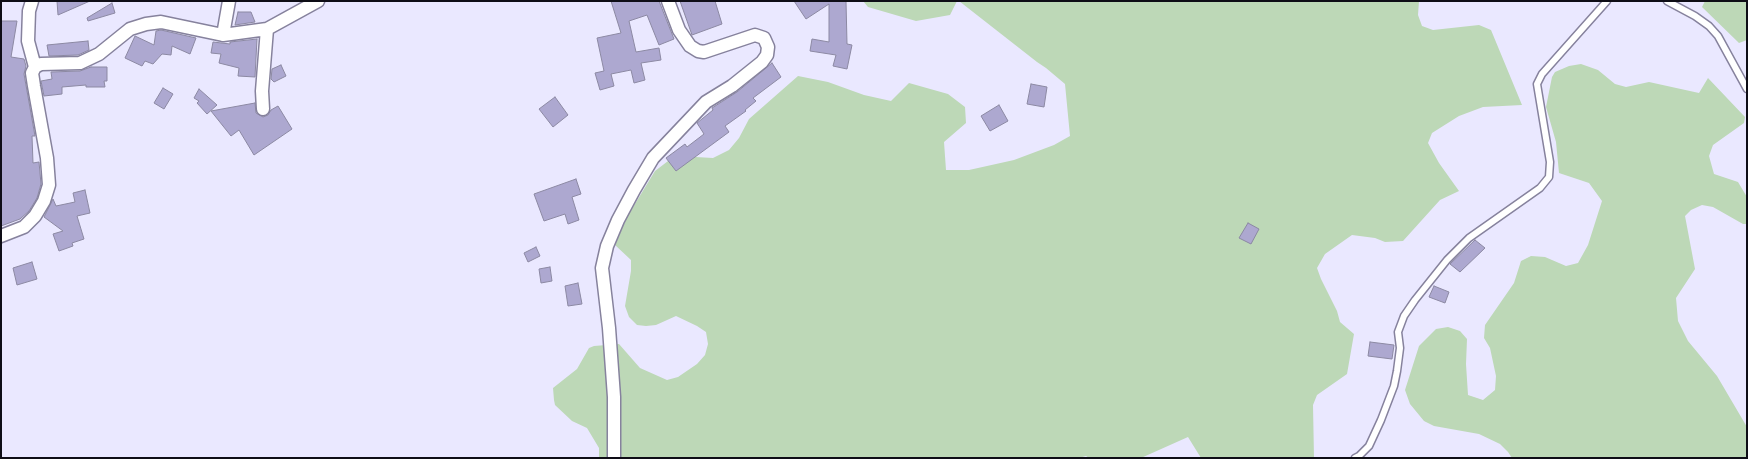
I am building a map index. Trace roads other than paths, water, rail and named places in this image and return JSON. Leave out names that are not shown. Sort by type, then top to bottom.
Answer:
[{"type":"street","points":[[32,1],[29,11],[28,41],[35,67]]},
{"type":"street","points":[[223,35],[230,1]]},
{"type":"street","points":[[1,236],[24,228],[44,202],[49,185],[48,158],[32,73],[35,67],[41,64],[80,63],[99,54],[130,29],[146,24],[160,22],[223,35],[267,29],[318,1]]},
{"type":"street","points":[[614,458],[614,397],[602,268],[608,246],[618,220],[653,158],[706,102],[732,86],[767,56],[768,47],[764,38],[755,35],[704,52],[698,51],[690,46],[679,30],[668,1]]},
{"type":"street","points":[[263,109],[262,91],[267,29]]},
{"type":"lane","points":[[1355,458],[1369,446],[1394,386],[1400,348],[1398,332],[1404,316],[1447,260],[1470,238],[1540,188],[1549,177],[1550,162],[1537,84],[1542,74],[1607,1]]},
{"type":"lane","points":[[1667,1],[1709,26],[1718,36],[1747,89]]}]
